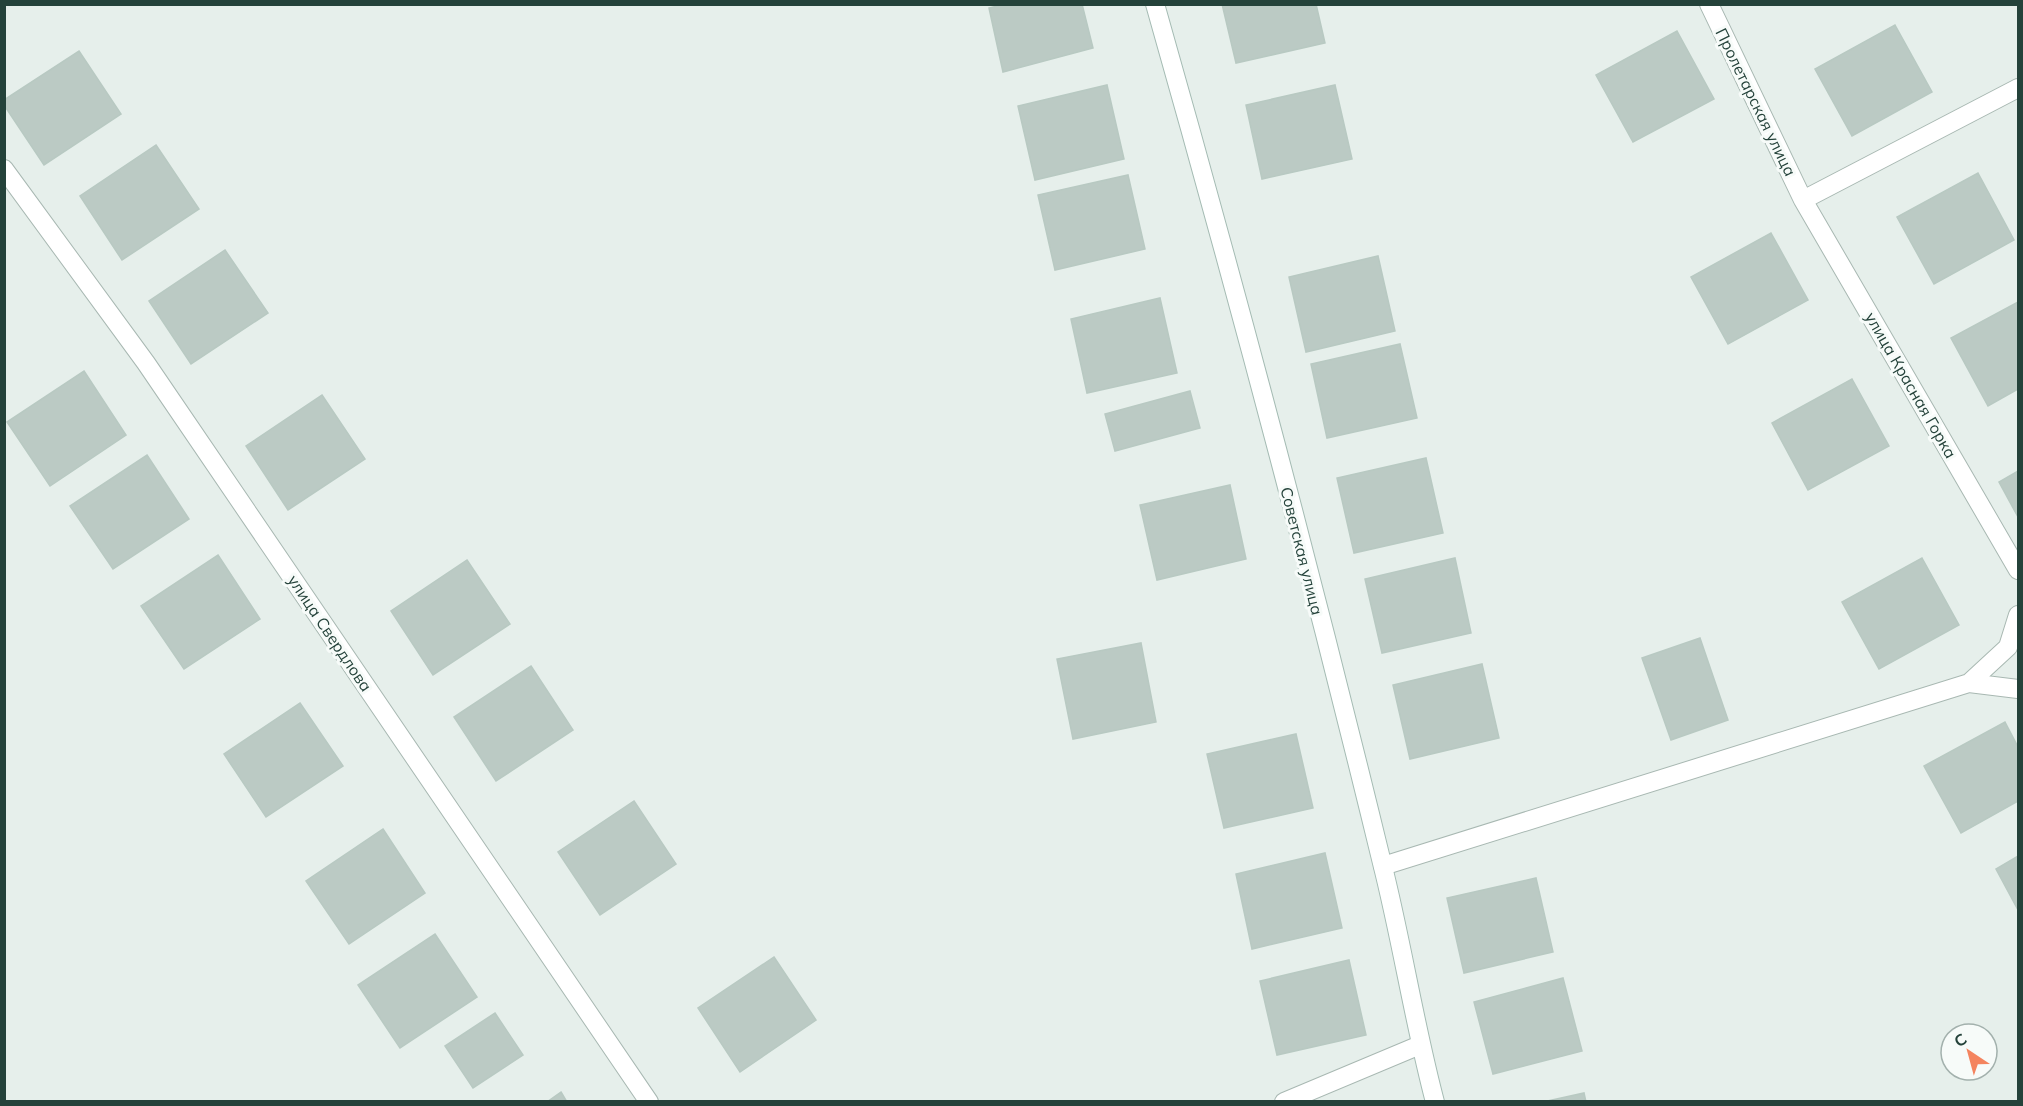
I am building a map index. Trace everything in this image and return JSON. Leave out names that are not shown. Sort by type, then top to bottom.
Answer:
[{"type":"street","name":"Советская улица","points":[[1155,4],[1232,275],[1383,866],[1420,1045],[1435,1101]]},
{"type":"street","name":"Пролетарская улица","points":[[1709,4],[1803,201]]},
{"type":"street","points":[[1803,201],[2019,88]]},
{"type":"street","name":"улица Свердлова","points":[[4,169],[146,363],[649,1101]]},
{"type":"street","name":"улица Красная Горка","points":[[1803,201],[2019,570]]},
{"type":"street","points":[[1969,683],[2008,647],[2019,615]]},
{"type":"street","points":[[1383,866],[1969,683],[2019,689]]},
{"type":"street","points":[[1284,1101],[1420,1045]]},
{"type":"building","points":[[1005,4],[1082,4],[1093,48],[1003,72],[989,8]]},
{"type":"building","points":[[1222,4],[1316,4],[1325,43],[1236,63]]},
{"type":"building","points":[[1895,25],[1932,92],[1852,136],[1815,69]]},
{"type":"building","points":[[1677,31],[1714,99],[1633,142],[1596,75]]},
{"type":"building","points":[[79,51],[121,114],[44,165],[4,105],[4,100]]},
{"type":"building","points":[[1107,85],[1124,159],[1035,180],[1018,106]]},
{"type":"building","points":[[1335,85],[1352,159],[1262,179],[1246,105]]},
{"type":"building","points":[[156,145],[199,209],[122,260],[80,196]]},
{"type":"building","points":[[1978,173],[2014,240],[1934,284],[1897,217]]},
{"type":"building","points":[[1128,175],[1145,249],[1055,270],[1038,195]]},
{"type":"building","points":[[1771,233],[1808,300],[1728,344],[1691,277]]},
{"type":"building","points":[[225,250],[268,313],[191,364],[149,301]]},
{"type":"building","points":[[1378,256],[1395,331],[1306,352],[1289,277]]},
{"type":"building","points":[[1160,298],[1177,373],[1087,393],[1071,319]]},
{"type":"building","points":[[2018,302],[2018,389],[1988,406],[1951,338]]},
{"type":"building","points":[[1400,344],[1417,418],[1327,438],[1311,364]]},
{"type":"building","points":[[84,371],[126,435],[50,486],[7,422]]},
{"type":"building","points":[[1852,379],[1889,446],[1808,490],[1772,423]]},
{"type":"building","points":[[1190,391],[1200,428],[1115,451],[1105,414]]},
{"type":"building","points":[[322,395],[365,459],[288,510],[246,446]]},
{"type":"building","points":[[147,455],[189,519],[113,569],[70,506]]},
{"type":"building","points":[[1426,458],[1443,533],[1354,553],[1337,478]]},
{"type":"building","points":[[2018,471],[2018,517],[1999,482]]},
{"type":"building","points":[[1230,485],[1246,559],[1157,580],[1140,505]]},
{"type":"building","points":[[218,555],[260,619],[184,669],[141,606]]},
{"type":"building","points":[[1455,558],[1471,633],[1382,653],[1365,579]]},
{"type":"building","points":[[1922,558],[1959,625],[1879,669],[1842,602]]},
{"type":"building","points":[[467,560],[510,624],[433,675],[391,611]]},
{"type":"building","points":[[1700,638],[1728,720],[1671,740],[1642,658]]},
{"type":"building","points":[[1141,643],[1156,722],[1073,739],[1057,659]]},
{"type":"building","points":[[1482,664],[1499,738],[1410,759],[1393,685]]},
{"type":"building","points":[[531,666],[573,730],[496,781],[454,717]]},
{"type":"building","points":[[300,703],[343,766],[266,817],[224,754]]},
{"type":"building","points":[[2005,722],[2018,747],[2018,801],[1961,833],[1924,766]]},
{"type":"building","points":[[1296,734],[1313,808],[1224,828],[1207,754]]},
{"type":"building","points":[[634,801],[676,864],[600,915],[558,852]]},
{"type":"building","points":[[383,829],[425,893],[349,944],[306,881]]},
{"type":"building","points":[[1325,853],[1342,928],[1252,949],[1236,874]]},
{"type":"building","points":[[2018,856],[2018,910],[1996,869]]},
{"type":"building","points":[[1536,878],[1553,952],[1464,973],[1447,898]]},
{"type":"building","points":[[435,934],[477,997],[400,1048],[358,985]]},
{"type":"building","points":[[774,957],[816,1020],[740,1072],[698,1008]]},
{"type":"building","points":[[1349,960],[1366,1035],[1277,1055],[1260,981]]},
{"type":"building","points":[[1563,978],[1582,1051],[1493,1074],[1474,1002]]},
{"type":"building","points":[[495,1013],[523,1055],[473,1088],[445,1046]]},
{"type":"building","points":[[561,1092],[567,1102],[547,1102]]},
{"type":"building","points":[[1584,1093],[1586,1102],[1543,1102]]}]
